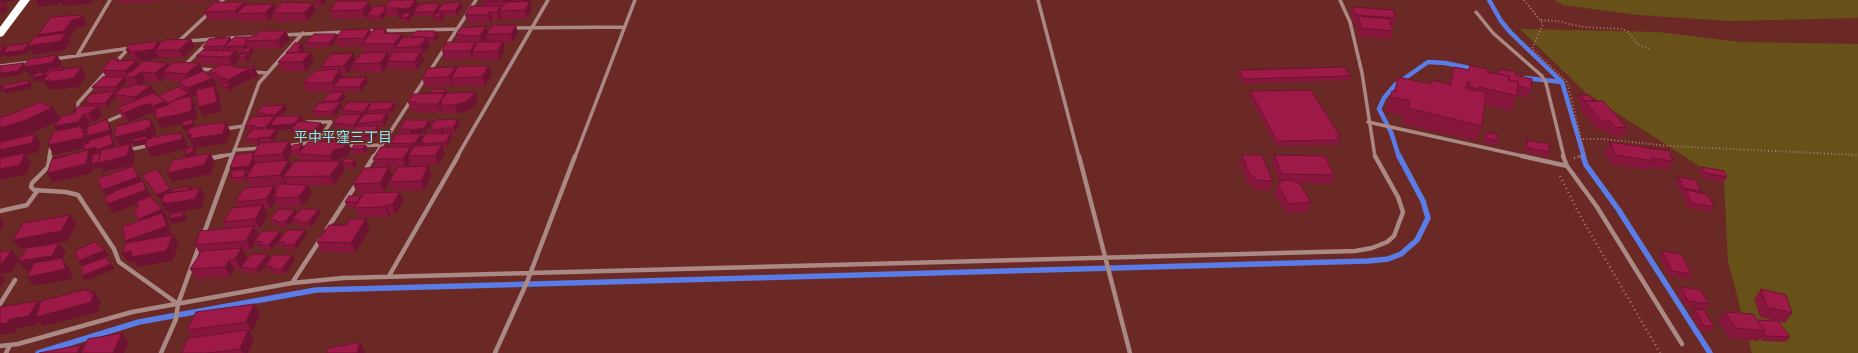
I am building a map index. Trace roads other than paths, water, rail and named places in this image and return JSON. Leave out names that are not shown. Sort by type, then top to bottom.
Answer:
[{"type":"highway","points":[[0,34],[25,0]]},
{"type":"street","points":[[77,56],[110,0]]},
{"type":"street","points":[[178,42],[222,0]]},
{"type":"street","points":[[326,230],[476,0]]},
{"type":"street","points":[[388,276],[548,0]]},
{"type":"street","points":[[496,353],[531,272],[635,0]]},
{"type":"street","points":[[1038,0],[1130,353]]},
{"type":"street","points":[[0,346],[10,345],[132,312],[292,283],[343,278],[1354,251],[1372,248],[1387,242],[1394,236],[1403,212],[1398,197],[1374,155],[1362,73],[1350,22],[1340,0]]},
{"type":"street","points":[[1476,12],[1493,33],[1542,76],[1546,83],[1562,153],[1568,166],[1597,207],[1682,344]]},
{"type":"street","points":[[510,28],[624,27]]},
{"type":"street","points":[[365,31],[472,29]]},
{"type":"street","points":[[280,35],[350,32]]},
{"type":"street","points":[[161,353],[176,319],[178,304],[259,83],[304,33]]},
{"type":"street","points":[[171,43],[257,36]]},
{"type":"street","points":[[179,66],[186,67],[210,40]]},
{"type":"street","points":[[77,115],[78,103],[81,99],[129,48]]},
{"type":"street","points":[[46,60],[136,48]]},
{"type":"street","points":[[122,57],[124,64]]},
{"type":"street","points":[[0,66],[38,61]]},
{"type":"street","points":[[194,69],[224,71],[217,74]]},
{"type":"street","points":[[246,72],[268,73]]},
{"type":"street","points":[[96,127],[131,111]]},
{"type":"street","points":[[279,147],[316,143],[331,122],[306,122]]},
{"type":"street","points":[[1368,122],[1568,166]]},
{"type":"street","points":[[220,130],[243,126]]},
{"type":"street","points":[[47,169],[52,140]]},
{"type":"street","points":[[123,151],[154,144]]},
{"type":"street","points":[[338,146],[381,145]]},
{"type":"street","points":[[203,159],[233,152],[264,148]]},
{"type":"street","points":[[55,167],[47,169],[37,176],[31,187],[34,190],[66,192],[78,195],[114,249],[119,262],[178,304]]},
{"type":"street","points":[[0,211],[27,205],[38,190]]},
{"type":"street","points":[[292,283],[322,237]]},
{"type":"street","points":[[0,304],[15,280]]},
{"type":"street","points":[[6,353],[10,345]]},
{"type":"waterway","points":[[1489,0],[1501,21],[1511,33],[1562,82]]},
{"type":"waterway","points":[[1399,157],[1391,132],[1379,109],[1384,98],[1395,85],[1428,62],[1445,63],[1474,69]]},
{"type":"waterway","points":[[1525,78],[1562,82]]},
{"type":"waterway","points":[[1562,82],[1584,157]]},
{"type":"waterway","points":[[38,353],[139,322],[316,290],[1368,261],[1388,259],[1401,254],[1417,240],[1428,218],[1423,201],[1399,156]]},
{"type":"waterway","points":[[1583,156],[1586,165],[1618,209],[1710,353]]},
{"type":"district","name":"平中平窪三丁目","points":[[343,138]]}]
